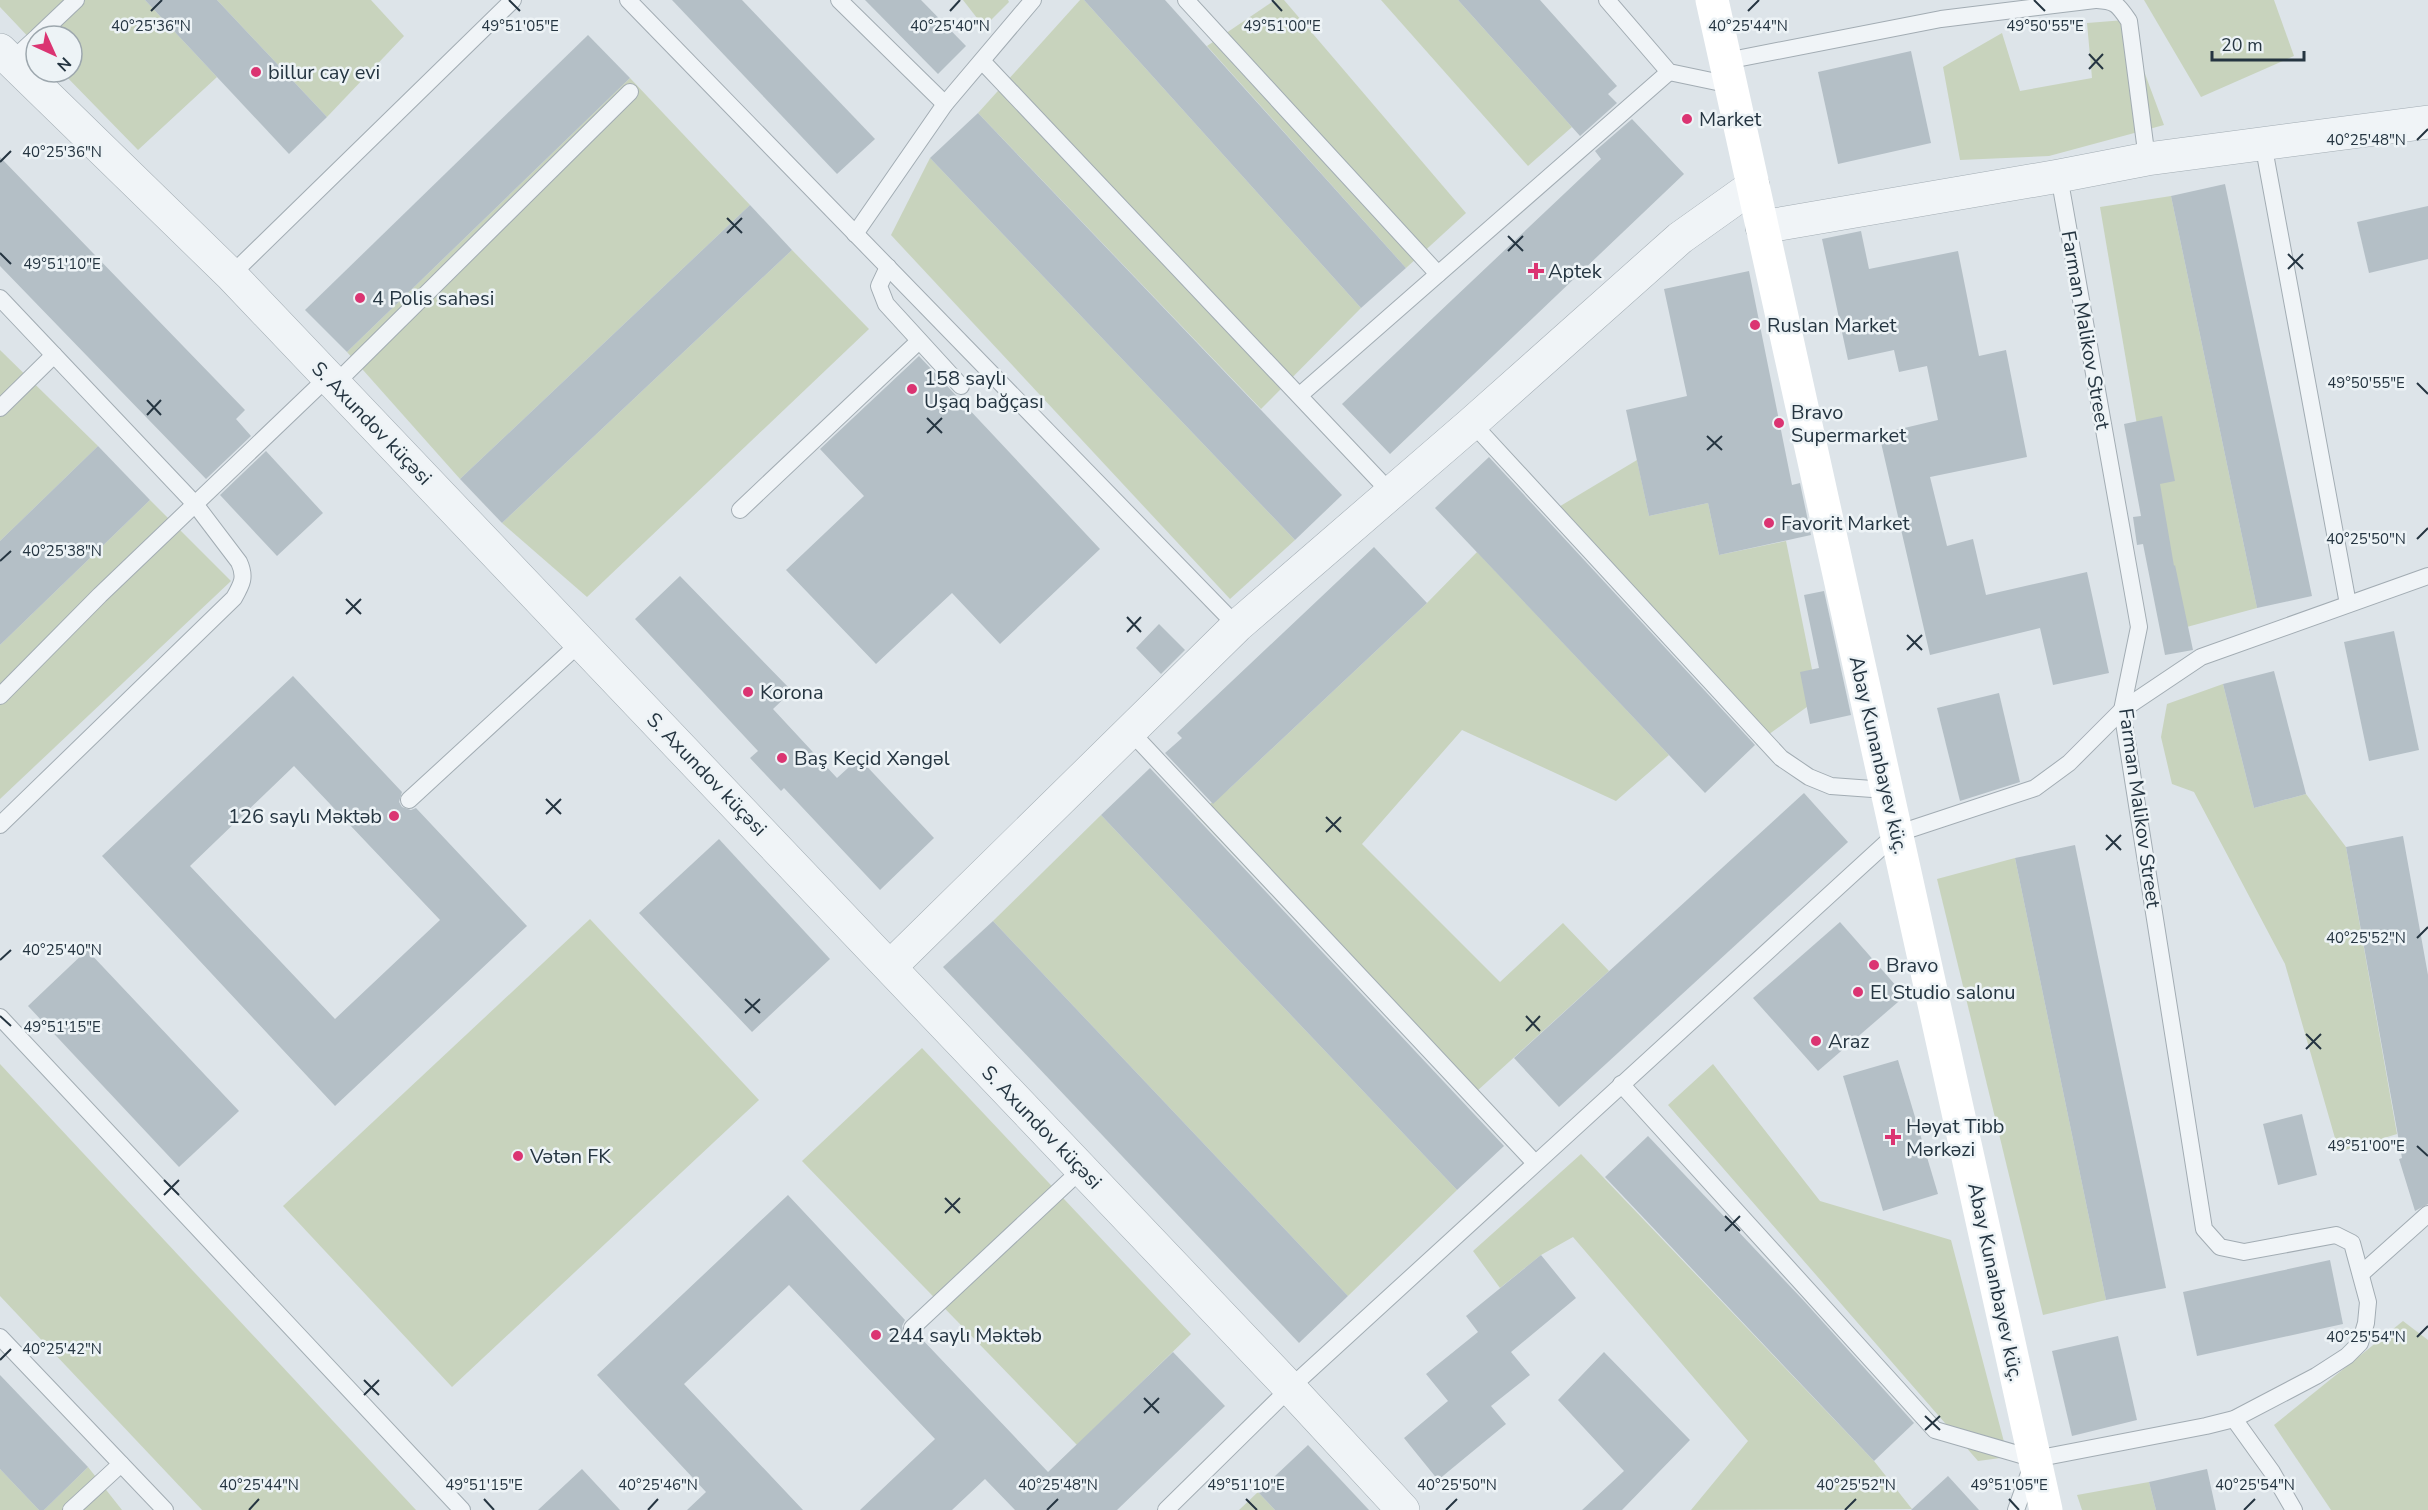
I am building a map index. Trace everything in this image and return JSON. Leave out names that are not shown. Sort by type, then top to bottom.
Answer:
[{"type":"street","name":"Abay Kunanbayev küç.","points":[[1712,0],[2046,1510]]},
{"type":"street","name":"S. Axundov küçəsi","points":[[6,56],[231,275],[1290,1388],[1403,1510]]},
{"type":"street","points":[[1762,227],[2146,159],[2428,122]]},
{"type":"street","points":[[890,967],[1237,626],[1472,423],[1680,237],[1754,186]]},
{"type":"lane","points":[[51,24],[76,0]]},
{"type":"lane","points":[[231,275],[513,0]]},
{"type":"lane","points":[[628,0],[1237,626]]},
{"type":"lane","points":[[839,0],[945,104]]},
{"type":"lane","points":[[1186,0],[1438,274]]},
{"type":"lane","points":[[1607,0],[1669,72]]},
{"type":"lane","points":[[1300,395],[1669,72],[1728,73],[1941,19],[2096,0],[2111,1],[2119,6],[2129,21],[2146,159]]},
{"type":"lane","points":[[855,234],[945,104],[1030,1]]},
{"type":"lane","points":[[6,56],[24,45]]},
{"type":"lane","points":[[982,61],[1300,395],[1390,493]]},
{"type":"lane","points":[[0,696],[100,595],[195,504],[331,381],[630,92]]},
{"type":"lane","points":[[2263,143],[2348,604]]},
{"type":"lane","name":"Farman Malikov Street","points":[[2059,176],[2139,627],[2122,710],[2204,1229],[2220,1247],[2244,1252],[2336,1234],[2352,1243],[2362,1273]]},
{"type":"lane","points":[[888,267],[879,286],[886,304],[961,386]]},
{"type":"lane","points":[[0,298],[195,504],[244,572],[243,583],[234,598],[0,825]]},
{"type":"lane","points":[[740,510],[919,341]]},
{"type":"lane","points":[[0,408],[54,355]]},
{"type":"lane","points":[[1472,423],[1781,758],[1809,777],[1832,786],[1886,790]]},
{"type":"lane","points":[[1166,1510],[1290,1388],[1896,834],[2035,788],[2069,763],[2122,710],[2201,657],[2428,576]]},
{"type":"lane","points":[[409,800],[581,642]]},
{"type":"lane","points":[[1130,731],[1534,1163]]},
{"type":"lane","points":[[0,1017],[462,1510]]},
{"type":"lane","points":[[1621,1084],[1935,1430],[2035,1459],[2234,1419],[2316,1376],[2347,1356],[2360,1342],[2366,1323],[2368,1302],[2362,1273],[2428,1214]]},
{"type":"lane","points":[[912,1328],[1082,1169]]},
{"type":"lane","points":[[0,1337],[165,1510]]},
{"type":"lane","points":[[2234,1419],[2272,1472],[2294,1510]]},
{"type":"lane","points":[[2016,1510],[2035,1459]]},
{"type":"lane","points":[[71,1510],[121,1464]]},
{"type":"green space","points":[[0,0],[145,0],[217,77],[138,150],[74,84],[84,84],[84,24],[24,24],[24,32],[0,7]]},
{"type":"green space","points":[[217,0],[371,0],[404,36],[327,117]]},
{"type":"green space","points":[[963,0],[1008,0],[1009,2],[984,27]]},
{"type":"green space","points":[[1080,0],[1084,0],[1361,308],[1261,409],[978,113]]},
{"type":"green space","points":[[1275,0],[1284,0],[1466,213],[1406,268],[1207,46]]},
{"type":"green space","points":[[1381,0],[1458,0],[1572,127],[1528,166]]},
{"type":"green space","points":[[2144,0],[2274,0],[2294,56],[2201,97]]},
{"type":"green space","points":[[2125,20],[2164,125],[2049,156],[1960,160],[1943,67],[2002,33],[2020,91],[2092,78],[2087,23]]},
{"type":"green space","points":[[630,78],[750,205],[460,479],[347,352]]},
{"type":"green space","points":[[930,158],[1295,540],[1230,599],[891,235]]},
{"type":"green space","points":[[2171,196],[2257,608],[2172,631],[2100,207]]},
{"type":"green space","points":[[792,250],[869,329],[587,597],[502,523]]},
{"type":"green space","points":[[0,350],[98,446],[0,541]]},
{"type":"green space","points":[[1637,460],[1649,516],[1708,503],[1719,555],[1786,541],[1818,699],[1761,740],[1547,514]]},
{"type":"green space","points":[[150,500],[231,581],[0,799],[0,645]]},
{"type":"green space","points":[[1477,552],[1669,755],[1616,801],[1462,730],[1362,844],[1500,982],[1563,923],[1609,971],[1466,1101],[1196,815],[1230,788],[1427,603]]},
{"type":"green space","points":[[2223,684],[2254,808],[2306,794],[2346,847],[2397,1134],[2339,1152],[2285,964],[2194,792],[2172,784],[2161,737],[2167,704]]},
{"type":"green space","points":[[1101,815],[1457,1190],[1348,1296],[993,921]]},
{"type":"green space","points":[[2015,858],[2106,1300],[2043,1315],[1937,879]]},
{"type":"green space","points":[[590,919],[759,1100],[452,1387],[283,1206]]},
{"type":"green space","points":[[922,1048],[1191,1334],[1077,1445],[802,1161]]},
{"type":"green space","points":[[0,1064],[416,1510],[202,1510],[0,1296]]},
{"type":"green space","points":[[1713,1064],[1820,1201],[1951,1240],[2008,1457],[1978,1461],[1668,1105]]},
{"type":"green space","points":[[1581,1154],[1874,1461],[1912,1509],[1691,1510],[1748,1441],[1573,1237],[1541,1255],[1500,1288],[1473,1251]]},
{"type":"green space","points":[[2403,1321],[2428,1340],[2428,1510],[2331,1510],[2274,1425]]},
{"type":"green space","points":[[88,1467],[122,1510],[44,1510]]},
{"type":"green space","points":[[0,1469],[39,1510],[0,1510]]},
{"type":"green space","points":[[2149,1482],[2156,1510],[2082,1510],[2077,1495]]},
{"type":"green space","points":[[1258,1492],[1275,1510],[1239,1510]]},
{"type":"building","points":[[145,0],[217,0],[327,117],[289,154]]},
{"type":"building","points":[[672,0],[742,0],[875,139],[837,174]]},
{"type":"building","points":[[865,0],[921,0],[966,46],[938,74]]},
{"type":"building","points":[[1084,0],[1165,0],[1406,268],[1361,308]]},
{"type":"building","points":[[1458,0],[1540,0],[1617,86],[1608,94],[1617,103],[1580,136]]},
{"type":"building","points":[[588,35],[630,78],[347,352],[305,310]]},
{"type":"building","points":[[1911,51],[1931,143],[1838,164],[1818,72]]},
{"type":"building","points":[[978,113],[1342,495],[1295,540],[930,158]]},
{"type":"building","points":[[1632,119],[1684,174],[1390,454],[1342,404],[1601,159],[1595,151]]},
{"type":"building","points":[[0,157],[245,410],[236,419],[251,436],[206,479],[0,266]]},
{"type":"building","points":[[2225,184],[2312,596],[2257,608],[2171,196]]},
{"type":"building","points":[[750,205],[792,250],[502,523],[460,479]]},
{"type":"building","points":[[2428,206],[2428,259],[2369,273],[2357,222]]},
{"type":"building","points":[[1861,231],[1869,269],[1958,251],[1979,356],[2006,350],[2027,457],[1930,477],[1947,546],[1973,539],[1986,595],[2087,572],[2109,673],[2053,685],[2040,628],[1930,655],[1879,434],[1938,420],[1927,366],[1899,372],[1894,350],[1848,360],[1822,239]]},
{"type":"building","points":[[1749,271],[1792,485],[1800,483],[1811,535],[1719,555],[1708,503],[1649,516],[1626,410],[1687,396],[1664,289]]},
{"type":"building","points":[[919,356],[1100,549],[1000,644],[952,593],[876,664],[786,570],[864,496],[820,449]]},
{"type":"building","points":[[2162,416],[2175,481],[2160,484],[2174,566],[2193,650],[2165,655],[2143,544],[2137,545],[2133,517],[2141,516],[2124,424]]},
{"type":"building","points":[[98,446],[150,500],[0,645],[0,541]]},
{"type":"building","points":[[266,451],[323,513],[277,556],[220,495]]},
{"type":"building","points":[[1489,457],[1755,745],[1705,793],[1435,508]]},
{"type":"building","points":[[1374,547],[1427,603],[1213,804],[1165,753],[1182,738],[1177,733]]},
{"type":"building","points":[[680,576],[792,691],[773,709],[837,778],[859,758],[934,838],[880,890],[784,788],[781,791],[750,758],[758,751],[635,619]]},
{"type":"building","points":[[1824,591],[1851,715],[1810,724],[1800,672],[1819,668],[1804,595]]},
{"type":"building","points":[[1159,624],[1185,650],[1161,674],[1136,648]]},
{"type":"building","points":[[2394,631],[2419,750],[2369,761],[2344,642]]},
{"type":"building","points":[[2274,671],[2306,794],[2254,808],[2223,684]]},
{"type":"building","points":[[293,676],[402,792],[399,802],[402,807],[411,810],[416,808],[527,926],[335,1106],[102,856]],"holes":[[[294,766],[440,920],[335,1019],[190,866]]]},
{"type":"building","points":[[1999,693],[2020,782],[1960,801],[1937,708]]},
{"type":"building","points":[[1150,768],[1504,1146],[1457,1190],[1101,815]]},
{"type":"building","points":[[1804,793],[1848,842],[1559,1107],[1514,1058]]},
{"type":"building","points":[[2403,836],[2428,975],[2428,1204],[2415,1211],[2399,1159],[2402,1158],[2346,847]]},
{"type":"building","points":[[719,839],[830,959],[752,1032],[639,913]]},
{"type":"building","points":[[2075,845],[2166,1288],[2106,1300],[2015,858]]},
{"type":"building","points":[[993,921],[1348,1296],[1299,1343],[943,967]]},
{"type":"building","points":[[1840,922],[1905,996],[1818,1071],[1753,998]]},
{"type":"building","points":[[87,950],[239,1111],[179,1167],[28,1006]]},
{"type":"building","points":[[1898,1060],[1938,1194],[1883,1211],[1843,1076]]},
{"type":"building","points":[[2302,1114],[2317,1175],[2278,1185],[2263,1124]]},
{"type":"building","points":[[1648,1136],[1804,1301],[1914,1423],[1874,1461],[1605,1177]]},
{"type":"building","points":[[788,1195],[905,1320],[902,1326],[904,1335],[910,1338],[919,1336],[1048,1472],[1173,1352],[1225,1406],[1117,1510],[1015,1510],[985,1479],[952,1510],[860,1510],[935,1439],[789,1285],[684,1384],[803,1510],[687,1510],[706,1492],[597,1375]]},
{"type":"building","points":[[1541,1255],[1576,1298],[1511,1352],[1530,1375],[1491,1406],[1506,1424],[1438,1480],[1404,1438],[1448,1401],[1426,1374],[1478,1332],[1466,1316]]},
{"type":"building","points":[[2330,1260],[2343,1324],[2197,1356],[2183,1292]]},
{"type":"building","points":[[2118,1336],[2137,1420],[2072,1436],[2052,1351]]},
{"type":"building","points":[[1604,1352],[1690,1440],[1622,1510],[1582,1510],[1624,1471],[1558,1400]]},
{"type":"building","points":[[0,1375],[88,1467],[44,1510],[39,1510],[0,1469]]},
{"type":"building","points":[[1308,1445],[1369,1510],[1275,1510],[1258,1492]]},
{"type":"building","points":[[582,1469],[620,1510],[538,1510]]},
{"type":"building","points":[[2207,1469],[2216,1510],[2156,1510],[2149,1482]]},
{"type":"building","points":[[1948,1476],[1979,1510],[1911,1510]]},
{"type":"place","name":"billur cay evi","points":[[256,72]]},
{"type":"place","name":"Market","points":[[1687,119]]},
{"type":"place","name":"Aptek","points":[[1536,271]]},
{"type":"place","name":"4 Polis sahəsi","points":[[360,298]]},
{"type":"place","name":"Ruslan Market","points":[[1755,325]]},
{"type":"place","name":"158 saylı Uşaq bağçası","points":[[912,389]]},
{"type":"place","name":"Bravo Supermarket","points":[[1779,423]]},
{"type":"place","name":"Favorit Market","points":[[1769,523]]},
{"type":"place","name":"Korona","points":[[748,692]]},
{"type":"place","name":"Baş Keçid Xəngəl","points":[[782,758]]},
{"type":"place","name":"126 saylı Məktəb","points":[[394,816]]},
{"type":"place","name":"Bravo","points":[[1874,965]]},
{"type":"place","name":"El Studio salonu","points":[[1858,992]]},
{"type":"place","name":"Araz","points":[[1816,1041]]},
{"type":"place","name":"Həyat Tibb Mərkəzi","points":[[1893,1137]]},
{"type":"place","name":"Vətən FK","points":[[518,1156]]},
{"type":"place","name":"244 saylı Məktəb","points":[[876,1335]]}]
